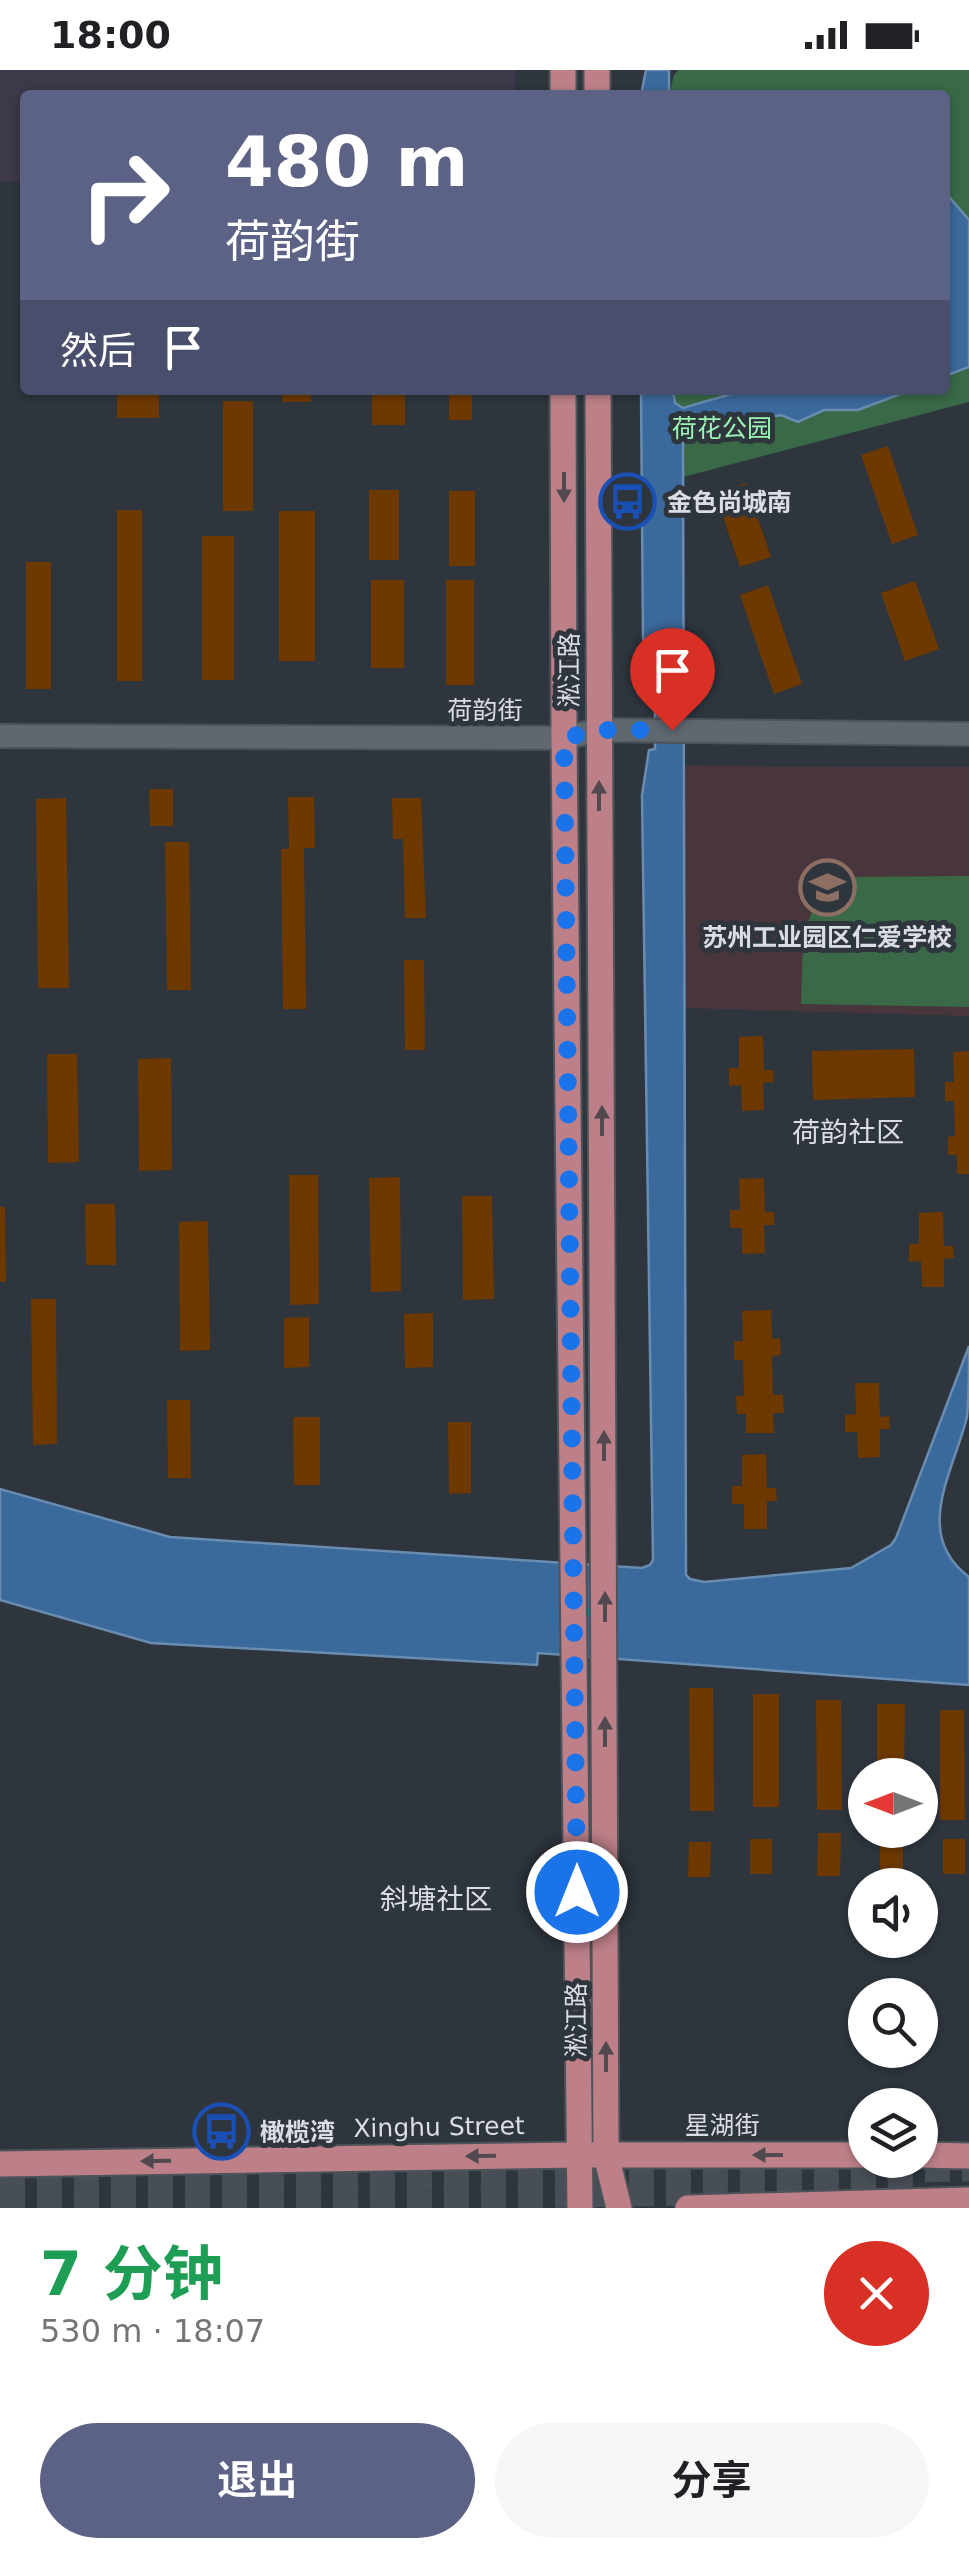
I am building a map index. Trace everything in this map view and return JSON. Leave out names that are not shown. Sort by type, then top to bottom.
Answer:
[{"type":"main road","name":"淞江路","points":[[564,395],[564,738],[580,2208]]},
{"type":"main road","name":"淞江路","points":[[598,395],[606,2155],[619,2208]]},
{"type":"main road","name":"星湖街","points":[[579,2154],[848,2155]]},
{"type":"main road","name":"Xinghu Street","points":[[0,2164],[579,2154]]},
{"type":"main road","points":[[938,2156],[969,2156]]},
{"type":"main road","points":[[688,2208],[969,2200]]},
{"type":"street","name":"荷韵街","points":[[0,736],[564,738],[599,730],[969,734]]},
{"type":"shaded area","points":[[0,70],[515,70],[516,90],[20,90],[20,182],[0,182]]},
{"type":"shaded area","name":"苏州工业园区仁爱学校","points":[[684,766],[969,767],[969,1016],[685,1008]]},
{"type":"green space","name":"荷花公园","points":[[678,70],[969,70],[969,402],[683,477],[683,409],[675,403],[674,395],[950,395],[950,90],[670,90]]},
{"type":"green space","points":[[969,876],[969,1007],[801,1004],[803,938],[817,896],[841,877]]},
{"type":"water","points":[[646,70],[669,70],[669,90],[642,90]]},
{"type":"water","points":[[950,198],[969,220],[969,367],[950,374]]},
{"type":"water","points":[[641,395],[674,395],[675,403],[683,408],[728,395],[898,395],[858,410],[824,410],[798,422],[781,415],[693,431],[683,441],[686,1575],[704,1582],[851,1568],[891,1545],[969,1346],[967,1417],[946,1481],[940,1522],[943,1542],[952,1560],[969,1577],[969,1685],[538,1653],[537,1665],[151,1643],[0,1600],[0,1489],[170,1537],[642,1568],[650,1565],[653,1560],[642,795],[649,750],[655,749],[655,679],[643,638]]},
{"type":"building","points":[[117,395],[159,395],[159,418],[117,418]]},
{"type":"building","points":[[282,395],[311,395],[311,402],[282,402]]},
{"type":"building","points":[[372,395],[405,395],[405,425],[372,425]]},
{"type":"building","points":[[449,395],[472,395],[472,420],[449,420]]},
{"type":"building","points":[[223,401],[253,401],[253,511],[223,511]]},
{"type":"building","points":[[888,446],[918,535],[892,544],[861,455]]},
{"type":"building","points":[[746,483],[771,557],[740,567],[715,494]]},
{"type":"building","points":[[369,490],[399,490],[399,560],[369,560]]},
{"type":"building","points":[[449,491],[475,491],[475,566],[449,566]]},
{"type":"building","points":[[117,510],[142,510],[142,681],[117,681]]},
{"type":"building","points":[[279,511],[315,511],[315,661],[279,661]]},
{"type":"building","points":[[202,536],[234,536],[234,680],[202,680]]},
{"type":"building","points":[[26,562],[51,562],[51,689],[26,689]]},
{"type":"building","points":[[371,580],[404,580],[404,668],[371,668]]},
{"type":"building","points":[[446,580],[474,580],[474,685],[446,685]]},
{"type":"building","points":[[915,581],[939,649],[905,661],[881,593]]},
{"type":"building","points":[[768,585],[802,684],[774,694],[740,595]]},
{"type":"building","points":[[149,789],[173,789],[173,826],[150,826]]},
{"type":"building","points":[[288,797],[314,797],[315,848],[304,848],[306,1009],[283,1009],[281,849],[289,849]]},
{"type":"building","points":[[66,798],[69,988],[38,988],[36,799]]},
{"type":"building","points":[[392,798],[421,798],[426,918],[405,918],[403,839],[393,839]]},
{"type":"building","points":[[165,842],[189,842],[191,990],[167,990]]},
{"type":"building","points":[[404,960],[424,960],[425,1050],[405,1050]]},
{"type":"building","points":[[763,1036],[764,1070],[773,1070],[774,1082],[763,1083],[764,1110],[742,1111],[741,1085],[729,1086],[729,1068],[739,1068],[739,1037]]},
{"type":"building","points":[[914,1049],[915,1097],[813,1100],[812,1051]]},
{"type":"building","points":[[969,1051],[969,1174],[957,1174],[957,1155],[948,1155],[948,1137],[955,1136],[954,1101],[945,1101],[945,1082],[954,1082],[953,1052]]},
{"type":"building","points":[[47,1054],[77,1054],[79,1162],[48,1163]]},
{"type":"building","points":[[171,1058],[172,1170],[139,1171],[138,1059]]},
{"type":"building","points":[[289,1175],[318,1175],[319,1304],[290,1305]]},
{"type":"building","points":[[400,1177],[401,1291],[371,1292],[369,1178]]},
{"type":"building","points":[[764,1178],[765,1212],[774,1212],[774,1225],[764,1225],[765,1253],[742,1254],[742,1228],[730,1228],[730,1210],[740,1210],[739,1179]]},
{"type":"building","points":[[462,1196],[492,1196],[494,1299],[463,1300]]},
{"type":"building","points":[[85,1204],[115,1204],[116,1265],[86,1265]]},
{"type":"building","points":[[0,1207],[5,1207],[6,1282],[0,1282]]},
{"type":"building","points":[[943,1212],[944,1246],[953,1246],[954,1258],[944,1259],[944,1287],[922,1287],[921,1261],[909,1262],[909,1244],[919,1244],[919,1213]]},
{"type":"building","points":[[208,1221],[210,1350],[180,1351],[179,1222]]},
{"type":"building","points":[[31,1299],[56,1299],[57,1444],[33,1445]]},
{"type":"building","points":[[771,1310],[772,1339],[780,1338],[781,1355],[772,1356],[773,1395],[783,1395],[784,1413],[773,1413],[774,1433],[746,1433],[746,1414],[737,1414],[736,1396],[744,1396],[743,1360],[734,1360],[734,1341],[743,1341],[742,1311]]},
{"type":"building","points":[[433,1313],[433,1367],[405,1368],[404,1314]]},
{"type":"building","points":[[309,1317],[309,1367],[284,1368],[284,1318]]},
{"type":"building","points":[[855,1383],[879,1383],[880,1417],[889,1416],[890,1429],[880,1429],[880,1457],[858,1458],[857,1432],[845,1432],[845,1415],[856,1414]]},
{"type":"building","points":[[167,1400],[190,1400],[191,1478],[168,1478]]},
{"type":"building","points":[[293,1417],[320,1417],[320,1485],[294,1485]]},
{"type":"building","points":[[448,1422],[471,1422],[471,1493],[449,1494]]},
{"type":"building","points":[[766,1454],[767,1488],[776,1488],[777,1501],[767,1501],[767,1529],[744,1529],[744,1504],[732,1504],[732,1486],[742,1486],[742,1455]]},
{"type":"building","points":[[689,1688],[713,1688],[714,1811],[690,1811]]},
{"type":"building","points":[[753,1694],[779,1694],[779,1807],[753,1807]]},
{"type":"building","points":[[816,1700],[841,1700],[842,1810],[817,1810]]},
{"type":"building","points":[[877,1704],[905,1704],[904,1758],[877,1758]]},
{"type":"building","points":[[940,1710],[964,1710],[965,1820],[940,1820]]},
{"type":"building","points":[[818,1833],[841,1833],[840,1876],[817,1876]]},
{"type":"building","points":[[750,1839],[772,1839],[772,1874],[750,1874]]},
{"type":"building","points":[[943,1839],[965,1839],[965,1874],[943,1874]]},
{"type":"building","points":[[689,1842],[711,1842],[710,1877],[688,1877]]},
{"type":"building","points":[[880,1848],[903,1848],[903,1868],[880,1868]]},
{"type":"tunnel","points":[[0,2187],[969,2169]]},
{"type":"tunnel","points":[[0,2205],[920,2189]]},
{"type":"place","name":"金色尚城南","points":[[628,502]]},
{"type":"place","name":"苏州工业园区仁爱学校","points":[[827,888]]},
{"type":"place","name":"橄榄湾","points":[[221,2132]]},
{"type":"district","name":"荷韵社区","points":[[848,1132]]},
{"type":"district","name":"斜塘社区","points":[[436,1899]]},
{"type":"route","points":[[577,1892],[564,738],[599,730],[672,730]]}]
